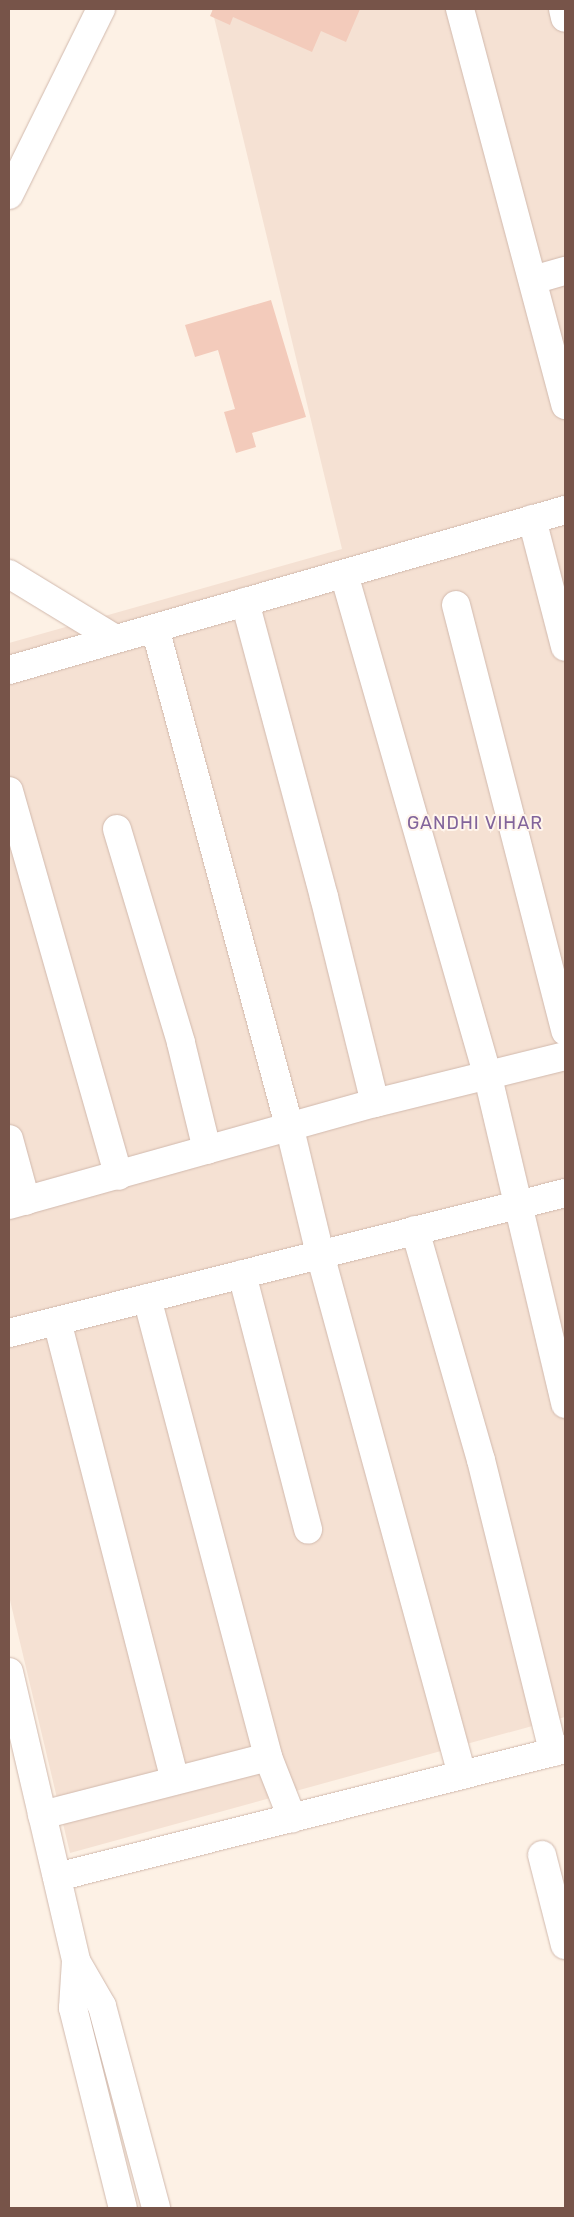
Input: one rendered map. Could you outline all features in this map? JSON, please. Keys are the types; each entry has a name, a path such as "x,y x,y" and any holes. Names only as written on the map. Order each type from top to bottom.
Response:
{"street":[{"path":"9,196 101,9"},
{"path":"460,9 565,405"},
{"path":"563,9 565,18"},
{"path":"533,280 565,271"},
{"path":"9,670 114,638 155,628 565,510"},
{"path":"532,519 565,647"},
{"path":"9,574 114,638"},
{"path":"344,574 488,1077 565,1404"},
{"path":"245,602 324,897 375,1103"},
{"path":"456,605 565,1032"},
{"path":"155,628 290,1128 320,1254 462,1775"},
{"path":"9,791 119,1176"},
{"path":"117,829 181,1043 207,1150"},
{"path":"9,1139 17,1203 375,1103 488,1077 565,1056"},
{"path":"9,1333 565,1193"},
{"path":"57,1877 559,1750 481,1460 415,1230"},
{"path":"242,1274 308,1530"},
{"path":"147,1298 268,1756 292,1818"},
{"path":"57,1321 175,1780"},
{"path":"9,1672 76,1961 73,2008 124,2208"},
{"path":"42,1815 268,1756"},
{"path":"542,1855 565,1945"},
{"path":"76,1961 102,2006 156,2208"}],"shaded area":[{"path":"212,9 565,9 565,1717 70,1853 9,1596 9,643 342,549"}],"building":[{"path":"213,9 360,9 346,42 321,31 312,52 233,17 230,25 210,16"},
{"path":"271,300 306,417 252,433 256,447 236,453 224,412 235,409 218,350 195,357 185,325"}],"district":[{"name":"GANDHI VIHAR","path":"475,823"}]}
